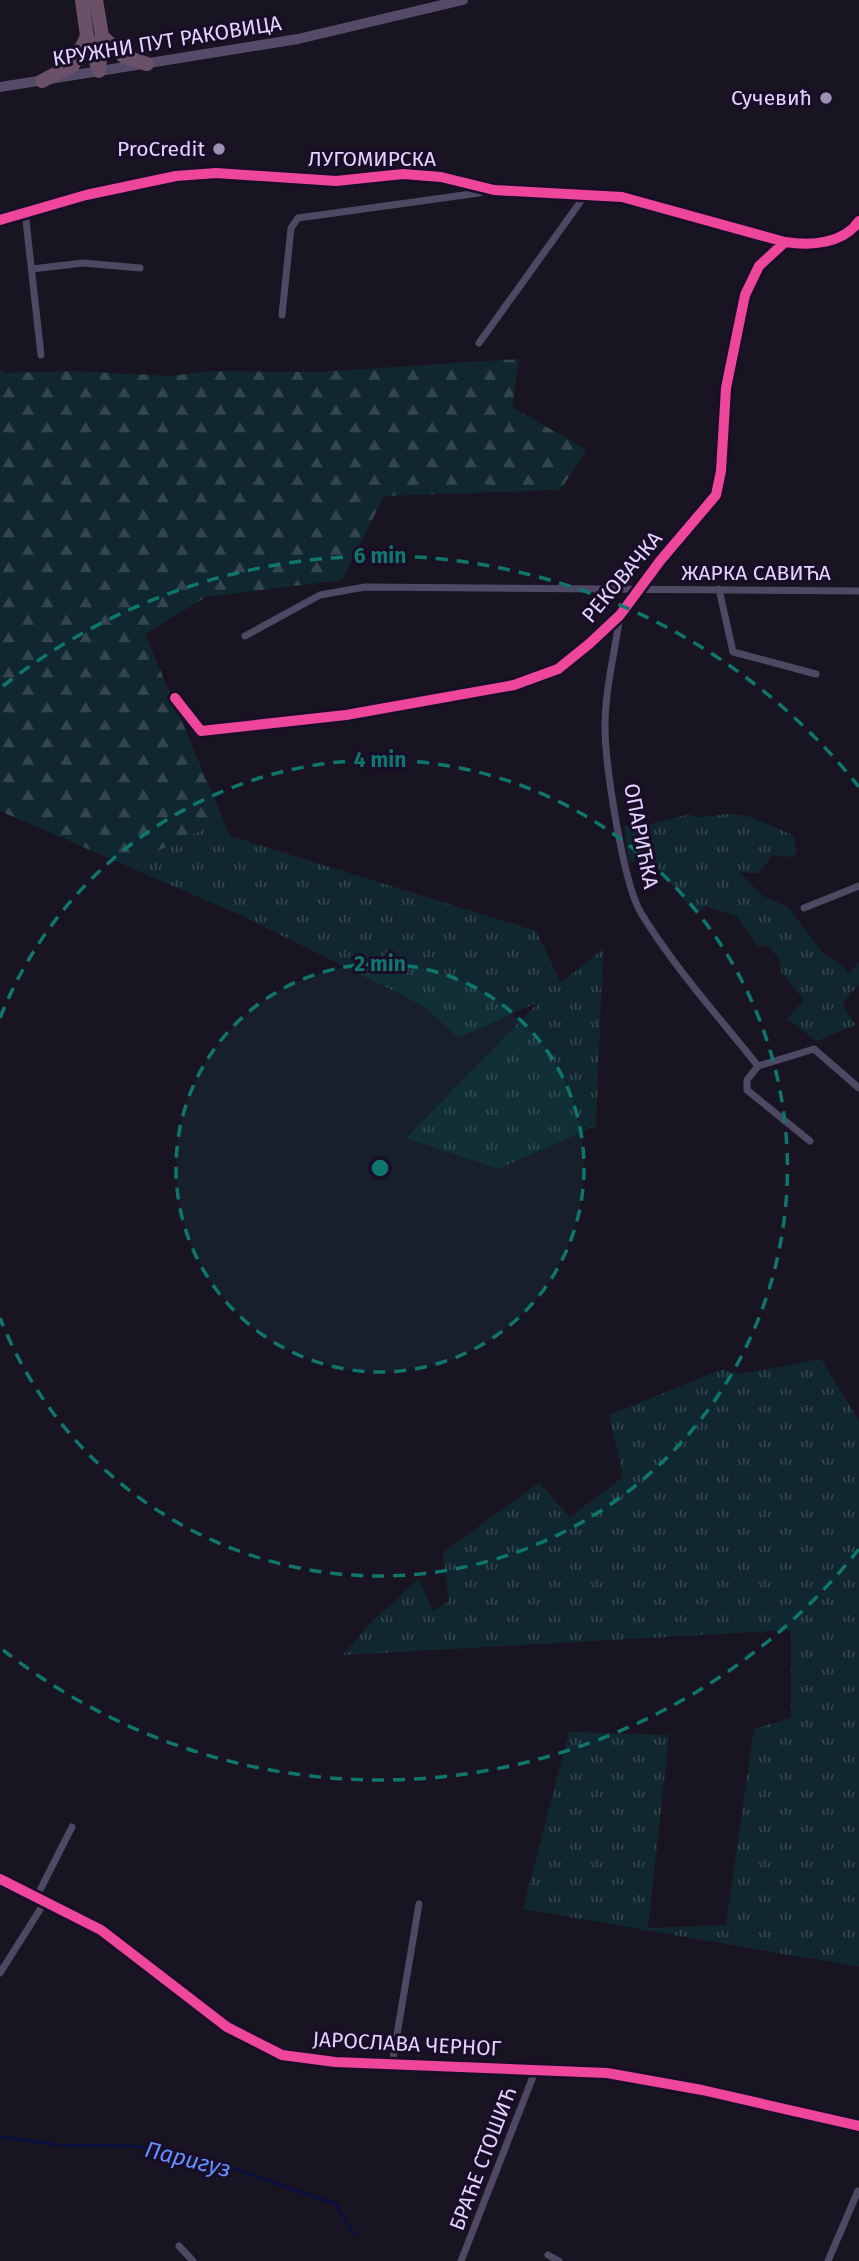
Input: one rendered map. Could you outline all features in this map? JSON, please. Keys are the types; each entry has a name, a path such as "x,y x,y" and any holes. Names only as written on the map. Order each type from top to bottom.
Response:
{"highway":[{"path":"82,0 94,36 99,72"},
{"path":"42,81 73,65 94,36 96,0"},
{"path":"94,36 123,56 147,64"}],"main road":[{"name":"КРУЖНИ ПУТ РАКОВИЦА","path":"0,87 298,39 463,0"}],"street":[{"name":"ЛУГОМИРСКА","path":"0,220 130,184 209,173 336,181 385,175 426,175 487,189 637,200 785,242"},
{"path":"282,315 291,228 298,218 479,193 487,189"},
{"path":"479,343 581,201 583,194"},
{"path":"25,212 41,355"},
{"path":"785,242 828,241 845,234 859,221"},
{"name":"РЕКОВАЧКА","path":"175,698 201,731 332,717 514,685 558,669 620,615 716,495 721,471 726,388 745,295 760,265 785,242"},
{"path":"32,269 83,263 140,268"},
{"name":"ЖАРКА САВИЋА","path":"245,636 320,595 335,590 365,587 859,591"},
{"path":"719,589 733,652 816,674"},
{"name":"ОПАРИЋКА","path":"620,615 605,729 619,836 632,890 640,912 758,1066"},
{"path":"804,908 859,886"},
{"path":"810,1141 747,1090 747,1080 758,1066 814,1049 859,1088"},
{"path":"37,1896 72,1828"},
{"name":"ЈАРОСЛАВА ЧЕРНОГ","path":"0,1879 46,1900 117,1940 227,2027 263,2048 302,2059 536,2069 634,2077 859,2126"},
{"path":"0,1973 46,1900"},
{"path":"392,2064 419,1904"},
{"name":"БРАЋЕ СТОШИЋ","path":"461,2261 536,2069"},
{"path":"828,2261 858,2192"},
{"path":"179,2246 193,2261"},
{"path":"548,2255 559,2261"}],"green space":[{"path":"519,359 512,407 587,450 560,490 384,496 342,580 206,597 145,634 223,819 127,866 0,811 0,369 6,373 77,371 168,376 212,371 318,372"},
{"path":"689,814 704,817 739,815 793,835 797,852 792,857 773,855 758,873 740,873 763,896 788,907 822,952 845,968 848,975 859,962 859,984 842,1004 856,1025 817,1041 787,1019 804,1000 781,972 779,959 768,945 759,947 736,916 706,906 696,914 657,867 643,858 629,863 624,826 643,826"},
{"path":"223,819 230,836 536,931 561,983 603,949 596,1126 498,1169 406,1138 539,1002 458,1038 426,1008 402,995 240,915 127,866"},
{"path":"821,1359 859,1421 859,1967 523,1909 569,1732 669,1735 648,1928 726,1925 754,1729 791,1718 791,1630 343,1655 372,1621 419,1579 433,1611 449,1601 443,1552 539,1483 570,1517 623,1477 609,1415 723,1369 739,1374"}],"waterway":[{"name":"Паригуз","path":"0,2137 59,2145 136,2146 219,2164 336,2204 354,2235"}],"cycle path":[{"path":"0,220 86,195 176,176 216,173 336,181 403,174 441,177 494,190 622,197 785,242"},
{"path":"175,698 201,731 346,715 514,685 558,669 620,615 660,561 716,495 721,471 726,388 745,295 759,266 785,242 826,242 844,235 859,221"},
{"path":"0,1879 101,1930 227,2027 282,2055 335,2062 607,2073 702,2090 859,2126"}],"place":[{"name":"Сучевић","path":"826,98"},
{"name":"ProCredit","path":"219,149"}]}
